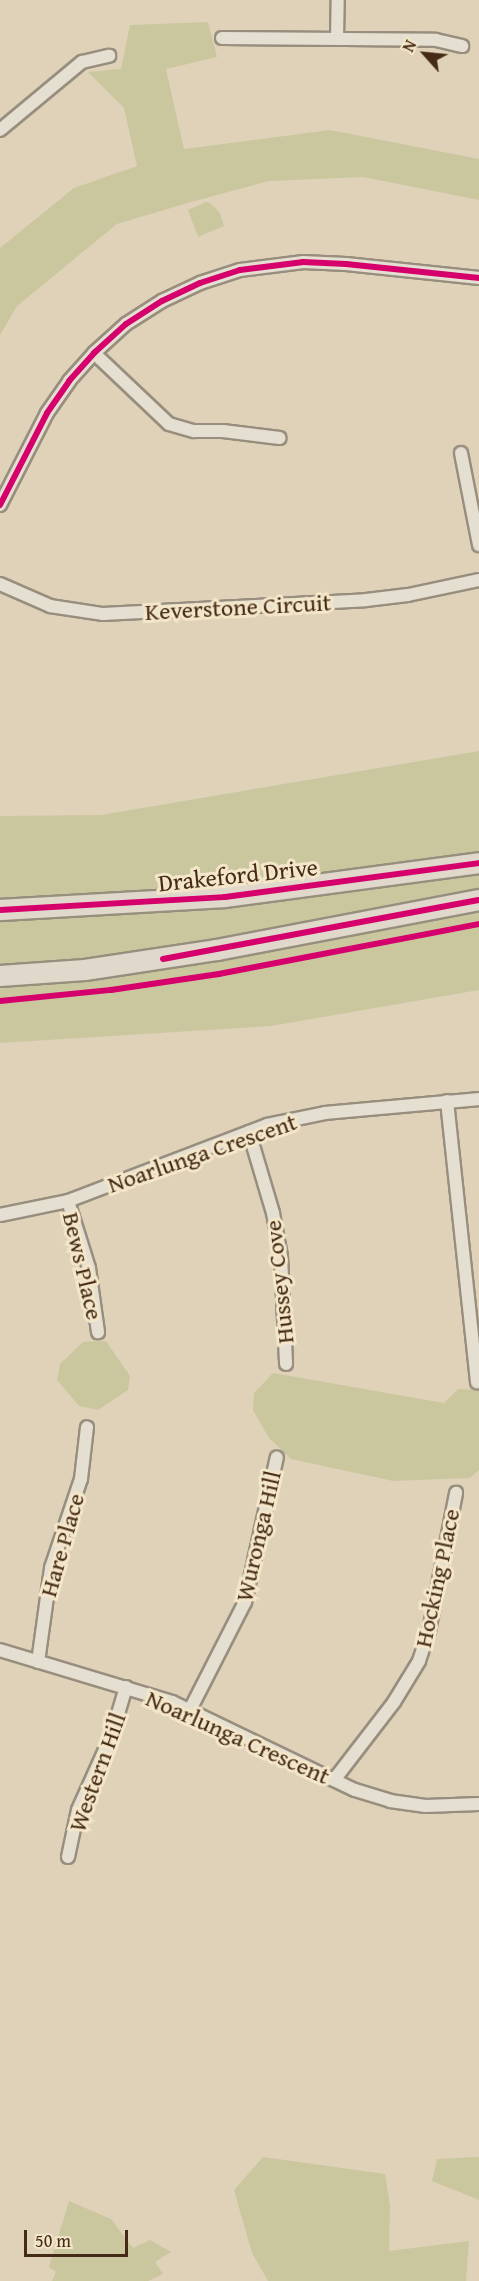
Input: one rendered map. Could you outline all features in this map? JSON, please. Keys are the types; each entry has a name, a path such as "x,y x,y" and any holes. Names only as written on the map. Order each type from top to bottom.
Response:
{"highway":[{"name":"Drakeford Drive","path":"0,910 225,897 479,863"},
{"path":"0,976 85,970 217,950 479,900"},
{"path":"0,988 48,984 85,970"}],"street":[{"path":"338,0 338,39"},
{"path":"222,38 436,40 462,46"},
{"path":"2,124 82,62 109,56"},
{"path":"0,505 47,413 69,381 94,352 126,324 162,301 200,283 261,266 303,262 346,264 479,278"},
{"path":"94,352 169,424 194,431 223,431 280,438"},
{"path":"461,453 479,545"},
{"name":"Keverstone Circuit","path":"0,584 50,606 103,614 366,600 408,595 479,580"},
{"name":"Noarlunga Crescent","path":"0,1215 68,1201 249,1132 325,1113 479,1099"},
{"path":"447,1101 477,1382"},
{"name":"Hussey Cove","path":"249,1132 273,1213 281,1256 286,1364"},
{"name":"Bews Place","path":"68,1201 89,1268 98,1332"},
{"name":"Hare Place","path":"39,1662 51,1568 81,1479 87,1427"},
{"name":"Wuronga Hill","path":"190,1710 245,1602 277,1457"},
{"name":"Hocking Place","path":"334,1780 394,1702 419,1661 429,1631 456,1493"},
{"name":"Noarlunga Crescent","path":"0,1650 126,1687 190,1710 355,1790 390,1801 444,1807 479,1804"},
{"name":"Western Hill","path":"68,1857 78,1810 112,1734 126,1687"}],"shaded area":[{"path":"208,22 217,57 166,69 184,149 330,130 479,159 479,200 363,177 269,181 191,202 117,224 17,306 0,335 0,248 74,188 137,166 124,108 88,72 121,69 130,25"},
{"path":"206,202 220,213 224,226 198,237 188,210"},
{"path":"479,751 479,990 271,1026 0,1043 0,816 101,815"},
{"path":"106,1341 130,1376 128,1390 98,1410 79,1406 57,1380 60,1364 83,1342"},
{"path":"273,1373 444,1403 458,1389 479,1390 479,1470 470,1478 393,1481 291,1459 269,1438 253,1410 254,1393"},
{"path":"263,2157 385,2174 390,2206 389,2251 469,2241 466,2281 268,2281 252,2253 234,2190"},
{"path":"479,2157 479,2200 432,2181 437,2159"},
{"path":"69,2201 111,2219 133,2248 150,2240 171,2252 155,2262 163,2274 148,2281 52,2281 56,2272 49,2267"}],"cycle path":[{"path":"0,505 47,413 69,381 94,353 126,324 162,301 200,283 240,270 303,262 346,264 479,278"},
{"path":"0,910 225,897 479,863"},
{"path":"163,959 479,900"},
{"path":"0,1001 111,990 219,974 479,924"}]}
